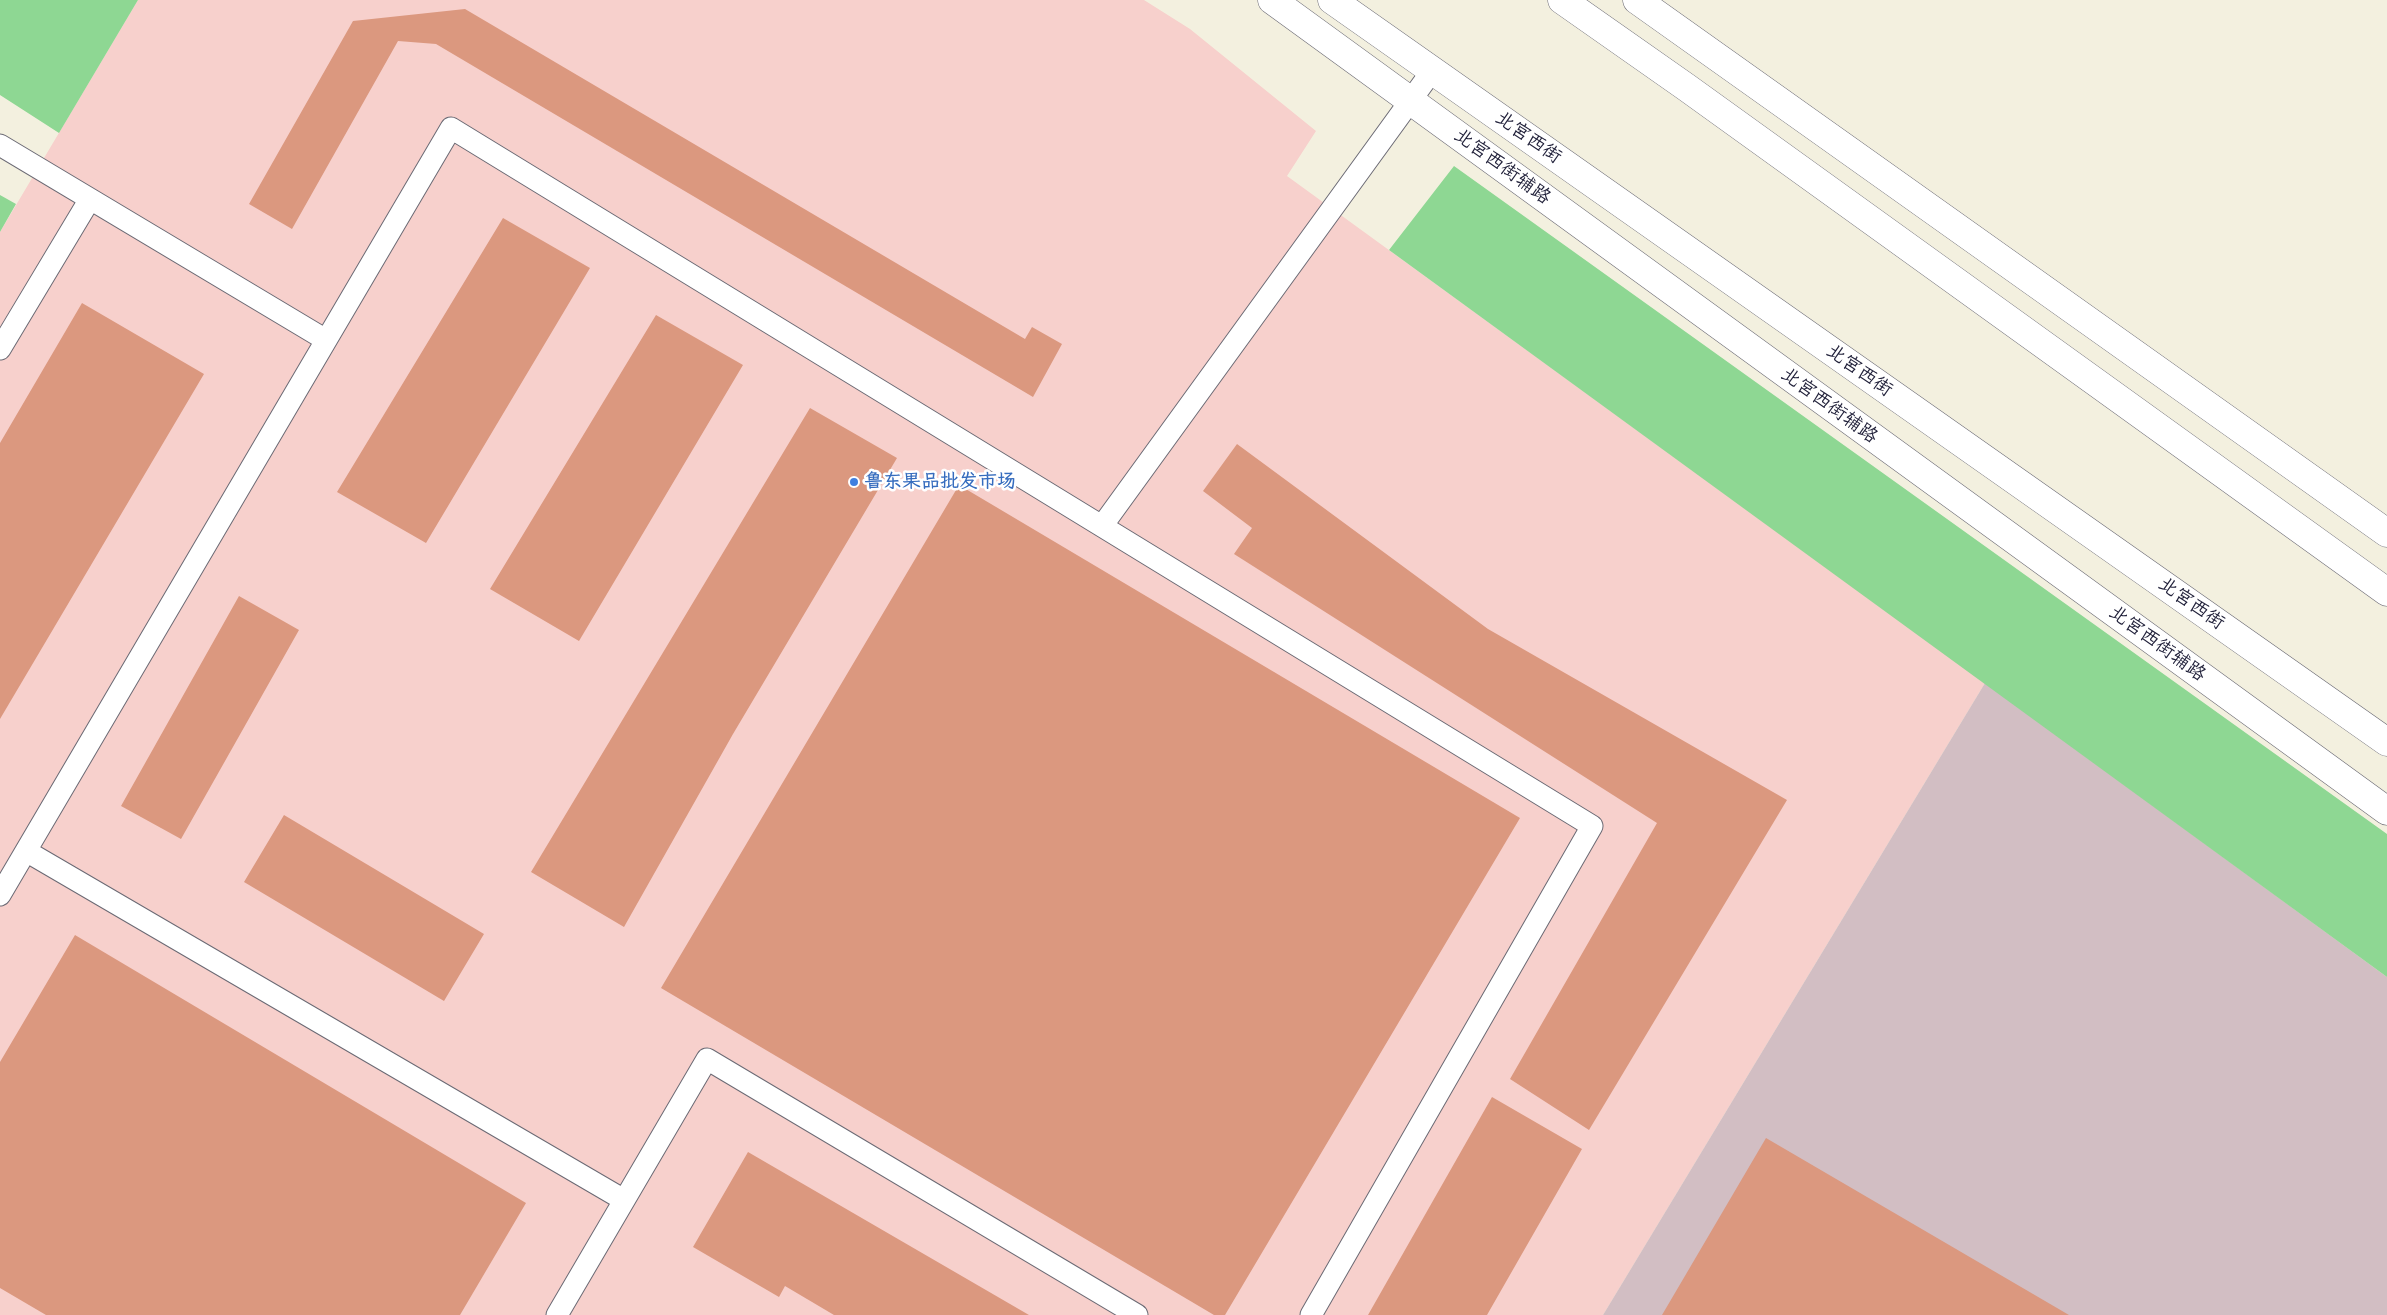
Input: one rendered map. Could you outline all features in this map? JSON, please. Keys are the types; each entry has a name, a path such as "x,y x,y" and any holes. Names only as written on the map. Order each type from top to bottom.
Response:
{"main road":[{"name":"北宫西街辅路","path":"1272,0 2387,811"},
{"name":"北宫西街","path":"1332,0 2387,742"},
{"path":"1562,0 2387,592"},
{"path":"1637,0 2387,533"}],"lane":[{"path":"1102,526 1432,71"},
{"path":"0,894 451,128 1592,826 1311,1315"},
{"path":"0,145 326,340"},
{"path":"0,349 90,199"},
{"path":"26,851 624,1200"},
{"path":"557,1315 708,1059 1137,1315"}],"shaded area":[{"name":"鲁东果品批发市场","path":"138,0 1144,0 1190,29 1316,131 1287,176 1985,683 1603,1315 0,1315 0,232"},
{"path":"1985,683 2387,977 2387,1315 1603,1315"}],"green space":[{"path":"0,0 138,0 59,133 0,95"},
{"path":"1454,166 2387,834 2387,977 1389,250"},
{"path":"0,195 16,204 0,232"}],"building":[{"path":"465,9 1025,339 1032,327 1062,344 1033,397 436,44 398,41 292,229 249,204 353,21"},
{"path":"503,218 590,268 426,543 337,492"},
{"path":"82,303 204,374 0,719 0,443"},
{"path":"656,315 743,365 579,641 490,589"},
{"path":"810,408 897,458 733,734 624,927 531,872"},
{"path":"1237,444 1488,629 1787,800 1589,1130 1510,1079 1657,823 1234,554 1252,528 1203,491"},
{"path":"959,485 1520,818 1225,1315 1214,1315 661,988"},
{"path":"239,596 299,630 181,839 121,806"},
{"path":"284,815 484,934 444,1001 244,882"},
{"path":"75,935 526,1203 460,1315 46,1315 0,1288 0,1062"},
{"path":"1492,1097 1582,1149 1487,1315 1368,1315"},
{"path":"1766,1138 2069,1315 1662,1315"},
{"path":"748,1152 1029,1315 834,1315 785,1286 779,1297 693,1247"}],"place":[{"name":"鲁东果品批发市场","path":"854,482"}]}
